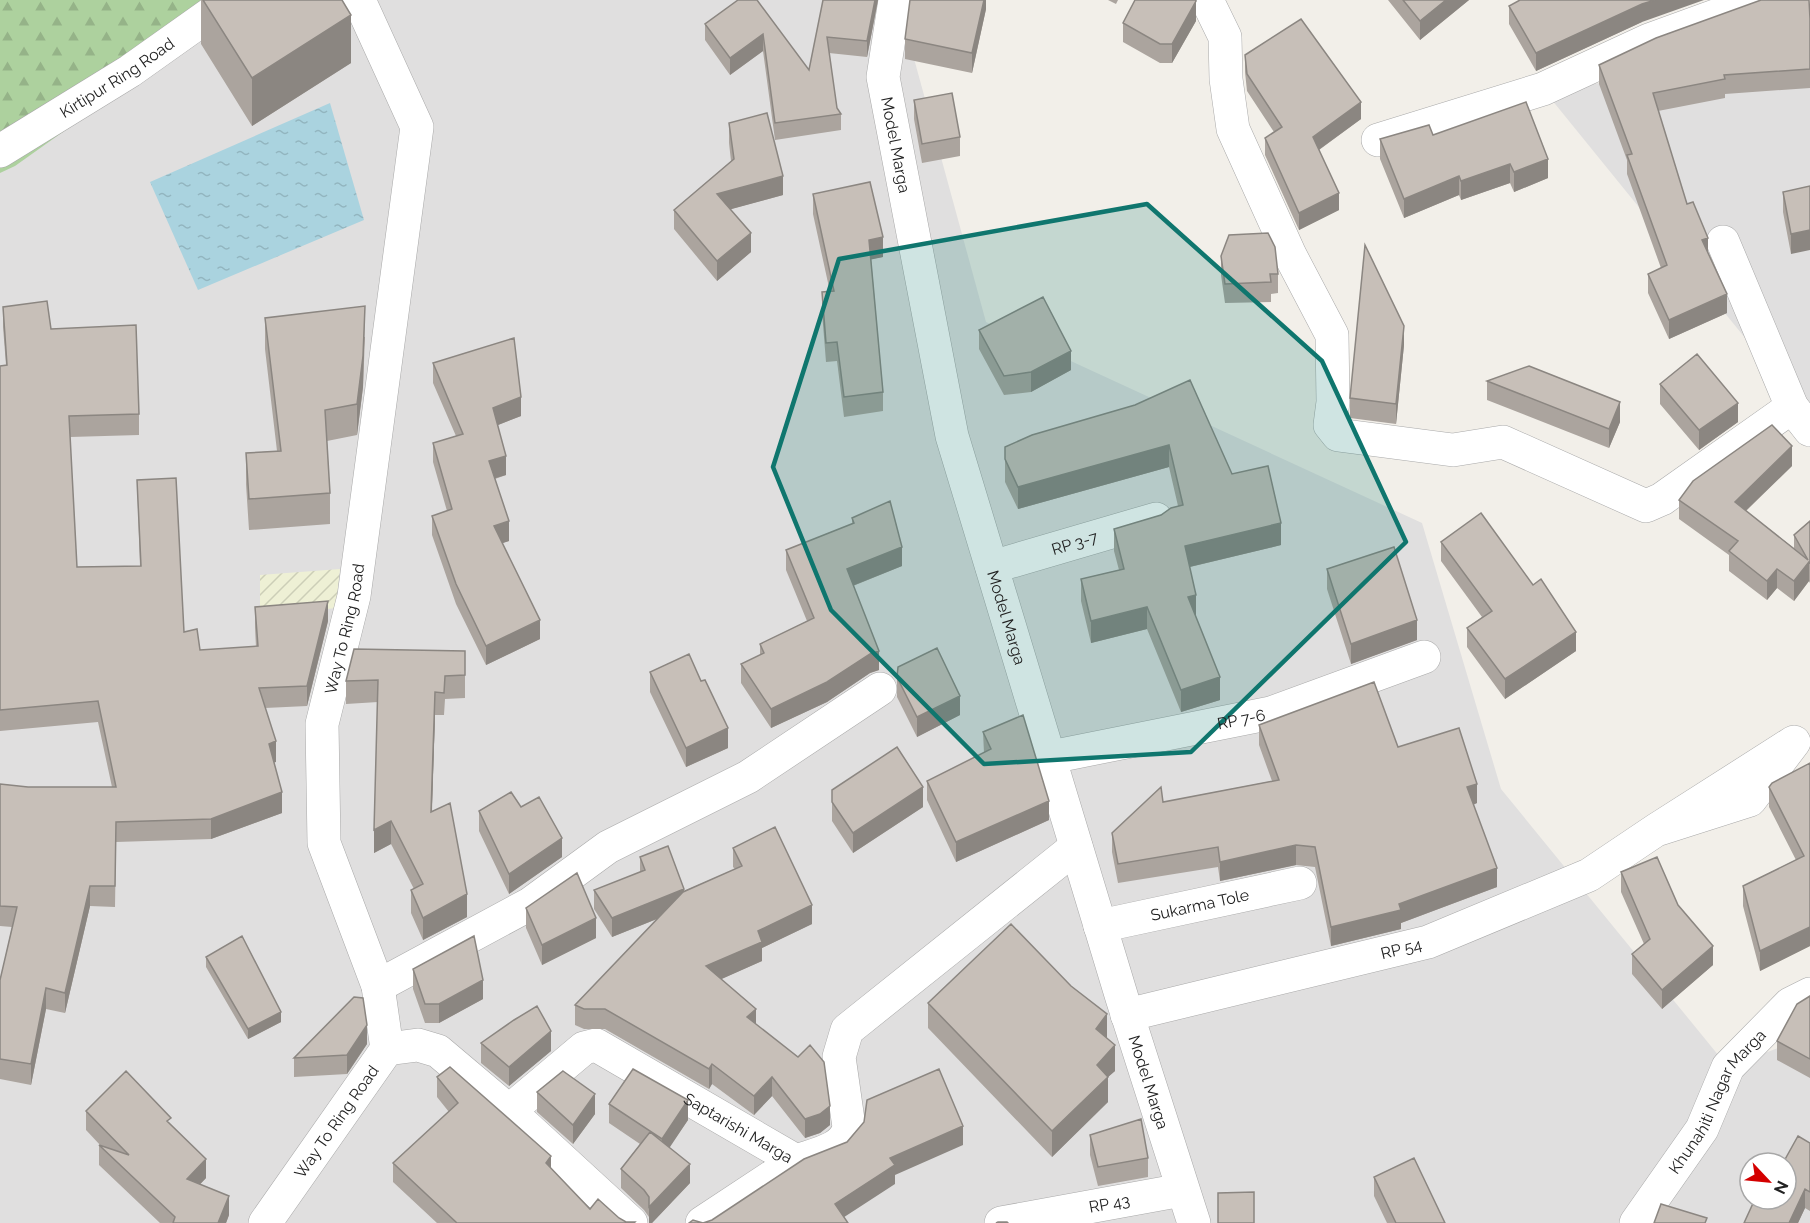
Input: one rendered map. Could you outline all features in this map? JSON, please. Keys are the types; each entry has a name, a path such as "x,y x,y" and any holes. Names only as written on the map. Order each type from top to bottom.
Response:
{"street":[{"name":"Kirtipur Ring Road","path":"0,151 130,71 230,0"},
{"name":"Way To Ring Road","path":"265,1223 387,1049 378,986 324,843 322,724 354,596 417,127 359,0"},
{"name":"Model Marga","path":"895,0 883,77 952,436 1127,1015 1194,1223"},
{"path":"1207,0 1225,37 1226,79 1233,129 1290,255 1332,334 1333,402 1330,425 1338,435 1453,450 1503,442 1646,506 1662,499 1801,419 1723,242"},
{"path":"1378,140 1543,89 1648,40 1760,0"},
{"name":"RP 3-7","path":"992,567 1156,519"},
{"name":"RP 7-6","path":"1051,758 1271,713 1424,657"},
{"path":"378,986 530,903 608,847 748,777 880,689"},
{"name":"RP 54","path":"1127,1015 1428,942 1589,875 1656,830"},
{"name":"Saptarishi Marga","path":"509,1111 584,1048 596,1046 796,1161 843,1143 848,1135 849,1127 838,1057 847,1030 1076,847"},
{"name":"Sukarma Tole","path":"1100,926 1300,883"},
{"name":"Khunahiti Nagar Marga","path":"1636,1223 1702,1129 1728,1067 1790,1004 1810,994"},
{"path":"387,1049 418,1045 438,1051 509,1111 632,1223"},
{"path":"702,1223 796,1161"},
{"name":"RP 43","path":"1001,1223 1182,1190"}],"highlighted area":[{"path":"1147,204 1322,361 1406,542 1191,752 984,764 831,610 773,467 839,259"}],"shaded area":[{"path":"242,0 898,0 986,322 1422,523 1501,789 1728,1067 1810,1036 1810,1223 0,1223 0,129"},
{"path":"1810,61 1810,418 1543,89"}],"green space":[{"path":"0,0 226,0 129,85 15,166 0,173"},
{"path":"340,569 336,608 260,617 260,575"}],"water":[{"path":"330,103 364,220 198,290 150,182"}],"building":[{"path":"203,0 342,0 351,15 252,78"},
{"path":"738,0 757,0 809,70 823,0 875,0 867,41 827,37 837,108 841,114 775,123 763,34 730,58 705,24"},
{"path":"910,0 984,0 972,53 905,39"},
{"path":"1135,0 1196,1 1172,44 1160,44 1123,23"},
{"path":"1403,0 1446,0 1420,21"},
{"path":"1520,0 1655,0 1536,53 1509,6"},
{"path":"1761,0 1809,0 1810,69 1724,75 1725,79 1653,93 1687,204 1693,202 1708,238 1702,240 1727,294 1669,320 1648,274 1667,265 1627,155 1632,154 1599,65 1656,38"},
{"path":"1301,19 1361,102 1313,137 1339,193 1299,213 1265,138 1282,127 1247,74 1245,55"},
{"path":"952,93 960,137 922,144 914,100"},
{"path":"1526,102 1548,159 1514,172 1510,164 1461,181 1459,176 1404,199 1380,139 1429,125 1433,135"},
{"path":"767,113 783,176 717,194 751,233 717,261 674,210 734,159 729,123"},
{"path":"870,182 883,237 869,240 883,392 844,397 837,342 826,343 822,292 834,291 813,194"},
{"path":"1810,186 1810,230 1791,234 1783,192"},
{"path":"1268,233 1275,247 1278,274 1270,274 1271,282 1225,284 1221,256 1229,235"},
{"path":"1365,245 1404,326 1396,404 1350,398"},
{"path":"1043,297 1071,351 1031,372 1004,376 979,330"},
{"path":"47,301 51,329 136,325 139,414 69,416 77,567 141,566 137,480 176,478 184,632 197,629 200,650 258,646 255,607 328,601 307,686 259,688 276,741 269,744 282,792 211,819 116,822 115,886 90,886 65,993 46,988 31,1064 0,1059 0,980 17,907 0,906 0,784 28,787 116,787 98,701 0,710 0,366 7,365 3,307"},
{"path":"365,306 363,356 357,404 325,410 330,493 249,499 246,453 281,451 265,318"},
{"path":"514,338 521,397 493,408 506,456 489,461 509,521 494,526 540,620 486,646 456,584 432,516 452,509 433,443 463,434 433,363"},
{"path":"1697,354 1738,403 1699,430 1660,384"},
{"path":"1529,366 1620,402 1609,429 1487,381"},
{"path":"1190,380 1232,474 1268,466 1281,523 1185,546 1196,595 1188,597 1220,677 1181,690 1147,607 1091,621 1081,579 1124,569 1114,529 1161,515 1171,508 1183,505 1169,445 1018,487 1005,459 1005,447 1032,435 1135,405"},
{"path":"1772,425 1792,446 1735,502 1808,560 1794,535 1810,521 1810,563 1794,581 1777,569 1767,581 1729,551 1738,541 1679,500 1693,481"},
{"path":"890,501 902,547 847,569 879,651 870,654 827,682 771,709 741,664 764,653 760,644 814,618 786,550 854,523 852,518"},
{"path":"1481,513 1533,585 1541,579 1576,632 1505,679 1467,628 1492,611 1441,542"},
{"path":"1394,547 1417,620 1351,644 1327,569"},
{"path":"937,648 960,696 917,717 897,677 898,667"},
{"path":"354,649 465,651 465,675 445,676 444,693 435,692 431,812 450,803 467,894 423,918 411,890 423,884 391,821 374,830 378,680 346,681"},
{"path":"689,654 701,681 705,680 728,728 686,748 650,672"},
{"path":"1374,682 1398,747 1459,728 1477,784 1467,787 1497,868 1399,904 1401,910 1331,927 1315,847 1296,845 1220,862 1218,847 1118,864 1112,833 1161,787 1163,802 1279,780 1259,725"},
{"path":"1023,715 1049,801 956,842 927,781 991,749 983,732"},
{"path":"897,747 923,787 853,833 832,802 832,790"},
{"path":"1810,763 1810,927 1760,951 1743,886 1804,856 1769,787 1772,783"},
{"path":"511,792 521,807 539,797 562,838 509,874 479,811"},
{"path":"775,827 812,905 758,931 762,942 706,966 756,1009 747,1017 798,1057 810,1045 824,1062 830,1106 820,1114 805,1119 772,1077 754,1096 712,1064 709,1069 605,1009 584,1009 575,1005 683,892 742,866 733,848"},
{"path":"668,846 684,889 612,918 594,890 645,870 640,857"},
{"path":"1657,857 1678,905 1713,946 1662,990 1632,954 1650,939 1621,872"},
{"path":"577,873 596,918 542,945 526,908"},
{"path":"1011,924 1071,986 1107,1014 1096,1029 1115,1045 1097,1065 1108,1077 1052,1131 928,1003"},
{"path":"242,936 281,1012 248,1029 206,957"},
{"path":"474,936 483,980 439,1004 425,1004 413,969"},
{"path":"1810,996 1810,1059 1777,1041 1797,1004"},
{"path":"354,997 363,998 367,1025 347,1055 294,1058"},
{"path":"537,1006 551,1031 509,1067 481,1043 514,1020"},
{"path":"450,1067 551,1156 546,1163 590,1209 598,1199 619,1218 626,1222 635,1222 457,1223 393,1163 458,1103 437,1077"},
{"path":"633,1069 688,1100 662,1139 609,1104"},
{"path":"939,1069 963,1126 890,1158 895,1165 835,1204 848,1223 703,1223 712,1220 804,1159 847,1142 864,1122 867,1100"},
{"path":"126,1071 171,1118 167,1121 206,1159 187,1179 229,1196 218,1223 173,1223 175,1217 99,1145 129,1155 86,1111"},
{"path":"563,1071 595,1094 573,1125 537,1092"},
{"path":"1141,1119 1148,1158 1098,1167 1090,1135"},
{"path":"650,1132 690,1164 649,1207 649,1197 644,1190 621,1169"},
{"path":"1798,1136 1810,1143 1810,1192 1805,1189 1798,1204 1798,1151 1790,1151"},
{"path":"1414,1158 1445,1223 1396,1223 1374,1177"},
{"path":"1254,1192 1254,1223 1218,1223 1218,1193"},
{"path":"1661,1204 1707,1218 1705,1223 1654,1223"},
{"path":"1750,1211 1795,1211 1789,1223 1744,1223"}]}
